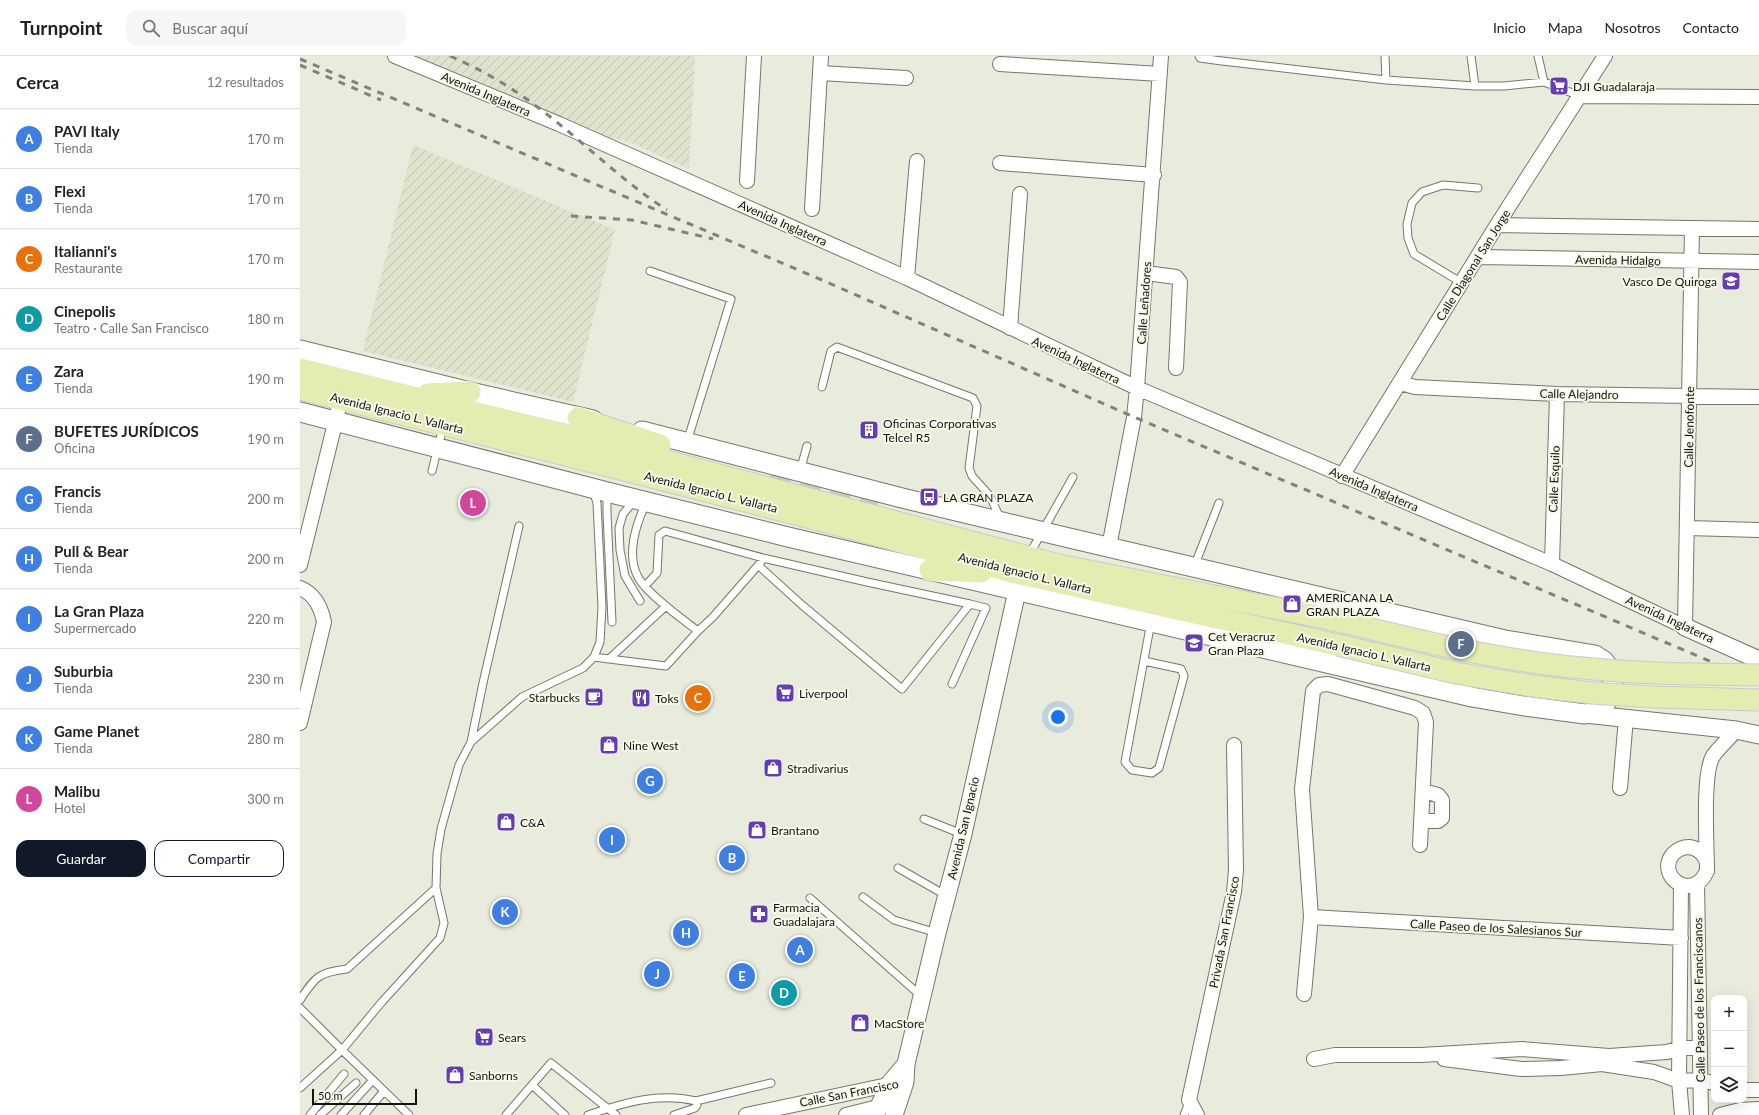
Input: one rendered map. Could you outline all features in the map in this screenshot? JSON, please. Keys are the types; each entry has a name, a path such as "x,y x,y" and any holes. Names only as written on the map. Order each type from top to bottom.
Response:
{"main road":[{"name":"Avenida Ignacio L. Vallarta","path":"300,350 578,418 618,424 800,472 1002,522 1027,559 1151,622 1472,697 1585,714 1603,707 1609,698 1613,681 1610,669 1604,661 1595,655 1505,640 1109,547 1027,559"},
{"name":"Avenida Ignacio L. Vallarta","path":"300,369 598,442 1338,645 1456,673 1533,686 1592,693 1654,697 1759,700"},
{"name":"Avenida Ignacio L. Vallarta","path":"300,389 858,530 1059,565 1335,620 1472,652 1582,668 1640,672 1759,675"},
{"path":"406,395 470,392"},
{"name":"Avenida Ignacio L. Vallarta","path":"300,412 641,501 930,570"},
{"path":"578,418 648,442 770,477"},
{"path":"878,502 1027,559"},
{"path":"930,570 1027,559"}],"street":[{"name":"Avenida Inglaterra","path":"395,56 559,124 907,278 1137,388 1552,564 1759,660"},
{"path":"748,181 754,56"},
{"path":"812,209 821,56"},
{"name":"Calle Leñadores","path":"1109,547 1134,417 1154,175 1161,56"},
{"name":"Calle Diagonal San Jorge","path":"1342,476 1497,225 1605,56"},
{"path":"1000,64 1160,74"},
{"path":"820,73 906,78"},
{"path":"1580,96 1759,97"},
{"path":"907,278 917,162"},
{"path":"1000,163 1154,175"},
{"path":"1010,328 1020,194"},
{"path":"1497,225 1759,229"},
{"name":"Calle Jenofonte","path":"1685,627 1692,228"},
{"name":"Avenida Hidalgo","path":"1478,257 1759,262"},
{"path":"1146,273 1176,277 1180,282 1176,368"},
{"name":"Calle Alejandro","path":"1400,383 1415,387 1557,394 1759,397"},
{"name":"Calle Esquilo","path":"1552,564 1557,394"},
{"path":"300,565 341,399"},
{"path":"1687,528 1759,530"},
{"name":"Avenida San Ignacio","path":"877,1111 898,1083 906,1064 937,933 963,834 1027,559"},
{"path":"300,588 305,590 315,599 321,610 324,622 300,723"},
{"path":"1703,634 1759,650"},
{"path":"1304,994 1311,917 1302,789 1313,690 1319,685 1328,684 1414,708 1423,713 1426,722 1420,845"},
{"path":"1585,714 1736,730 1759,735"},
{"path":"1620,788 1626,718"},
{"path":"1707,862 1704,856 1694,848 1687,847 1675,852 1670,858 1669,873 1674,880 1681,885 1689,886 1697,884 1704,879 1708,870 1708,768 1713,756 1736,730"},
{"name":"Privada San Francisco","path":"1189,1100 1236,877 1234,745"},
{"path":"1421,821 1438,821 1442,818 1442,800 1438,795 1423,791"},
{"name":"Calle Paseo de los Franciscanos","path":"1697,884 1701,1115"},
{"name":"Calle Paseo de los Franciscanos","path":"1681,885 1681,1048 1679,1081 1682,1115"},
{"name":"Calle Paseo de los Salesianos Sur","path":"1311,917 1681,938"},
{"path":"1314,1059 1335,1055 1421,1055 1522,1048 1609,1061 1654,1072 1679,1081 1700,1080 1711,1082"},
{"path":"1421,1055 1521,1069 1561,1068 1681,1048 1699,1048"},
{"path":"1654,1053 1654,1072"},
{"name":"Avenida San Ignacio","path":"896,1109 898,1083"},
{"name":"Calle San Francisco","path":"746,1115 898,1083"},
{"path":"1747,1090 1759,1090"},
{"path":"1189,1100 1196,1115"},
{"name":"Calle San Francisco","path":"846,1115 896,1109"},
{"path":"1720,1115 1740,1110 1759,1109"}],"lane":[{"path":"1199,56 1200,58 1386,80 1475,86 1504,86 1544,82 1580,96"},
{"path":"1251,64 1253,56"},
{"path":"1385,56 1386,80"},
{"path":"1471,56 1475,86"},
{"path":"1538,56 1544,82"},
{"path":"1462,283 1414,254 1408,238 1407,224 1412,203 1422,192 1443,185 1478,188"},
{"path":"650,271 731,299 687,442"},
{"path":"822,387 831,351 837,347 973,398 977,406 969,468 972,476 990,496 1002,522"},
{"path":"432,471 444,425"},
{"path":"800,472 807,446"},
{"path":"1027,559 1072,477"},
{"path":"600,490 607,514 612,622"},
{"path":"471,742 522,696 583,668 594,657 600,642 602,607 596,503 600,490"},
{"path":"641,501 641,514 635,532 633,561 638,577 666,606 698,631"},
{"path":"640,601 625,576 620,550 619,528 624,514 641,501"},
{"path":"1194,567 1219,503"},
{"path":"300,1088 342,1050 381,1003 440,938 444,923 436,888 437,854 441,829 459,765 471,742 519,526"},
{"path":"646,586 657,573 659,535 665,531 763,558 986,608 952,684"},
{"path":"594,657 666,666 759,566 763,558"},
{"path":"759,566 802,605 902,689 970,604"},
{"path":"609,659 666,606"},
{"path":"1144,661 1181,669 1184,676 1159,768 1152,773 1132,770 1125,762 1151,622"},
{"path":"924,819 963,834"},
{"path":"898,868 947,896"},
{"path":"300,1000 312,982 320,975 334,970 347,969 436,888"},
{"path":"863,897 894,920 937,933"},
{"path":"810,898 922,997"},
{"path":"300,1008 372,1081 409,1115"},
{"path":"508,1114 551,1063 616,1115"},
{"path":"310,1115 344,1074"},
{"path":"341,1115 372,1081"},
{"path":"320,1115 356,1083"},
{"path":"588,1115 607,1108 649,1098 682,1098 696,1101 770,1083"},
{"path":"532,1085 565,1115"},
{"path":"364,1115 384,1091"},
{"path":"1184,1115 1189,1100"},
{"path":"674,1115 695,1108 697,1104 696,1101"}],"shaded area":[{"path":"399,56 695,56 689,169 630,142 576,131"},
{"path":"413,145 615,230 573,402 363,351"}],"tunnel":[{"path":"770,477 878,502"}],"railway":[{"path":"450,56 494,78 526,99 569,132 633,186 667,210"},
{"path":"300,59 822,280 1134,417 1759,682"},
{"path":"300,65 381,100"},
{"path":"571,216 632,220 713,239"}],"place":[{"name":"DJI Guadalaraja","path":"1559,86"},
{"name":"Vasco De Quiroga","path":"1731,281"},
{"name":"Oficinas Corporativas Telcel R5","path":"869,430"},
{"name":"LA GRAN PLAZA","path":"929,497"},
{"name":"Malibu","path":"473,503"},
{"name":"AMERICANA LA GRAN PLAZA","path":"1292,604"},
{"name":"Cet Veracruz Gran Plaza","path":"1194,643"},
{"name":"BUFETES JURÍDICOS","path":"1461,644"},
{"name":"Liverpool","path":"785,693"},
{"name":"Starbucks","path":"594,697"},
{"name":"Toks","path":"641,698"},
{"name":"Italianni's","path":"698,698"},
{"name":"Nine West","path":"609,745"},
{"name":"Stradivarius","path":"773,768"},
{"name":"Francis","path":"650,781"},
{"name":"C&A","path":"506,822"},
{"name":"Brantano","path":"757,830"},
{"name":"La Gran Plaza","path":"612,840"},
{"name":"Flexi","path":"732,858"},
{"name":"Game Planet","path":"505,912"},
{"name":"Farmacia Guadalajara","path":"759,914"},
{"name":"Pull & Bear","path":"686,933"},
{"name":"PAVI Italy","path":"800,950"},
{"name":"Suburbia","path":"657,974"},
{"name":"Zara","path":"742,976"},
{"name":"Cinepolis","path":"784,993"},
{"name":"MacStore","path":"860,1023"},
{"name":"Sears","path":"484,1037"},
{"name":"Sanborns","path":"455,1075"}]}
